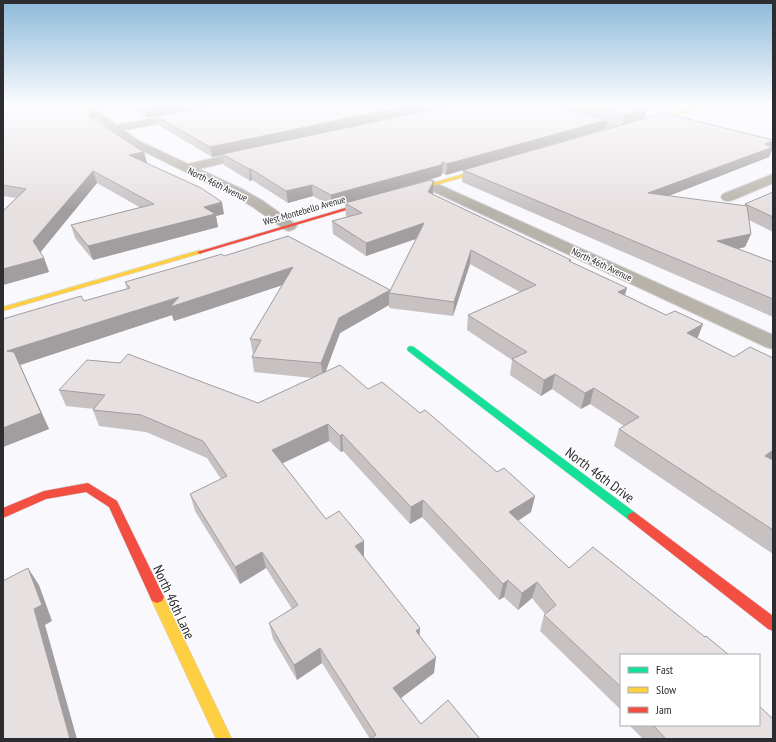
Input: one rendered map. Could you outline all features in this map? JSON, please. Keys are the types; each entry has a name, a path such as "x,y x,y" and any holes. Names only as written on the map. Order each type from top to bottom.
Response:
{"street":[{"name":"North 46th Avenue","path":"131,141 239,193 258,204 289,226"},
{"path":"185,168 265,151"},
{"name":"West Montebello Avenue","path":"3,309 497,166"},
{"path":"728,197 773,178"},
{"name":"North 46th Avenue","path":"431,185 773,343"},
{"name":"North 46th Drive","path":"411,349 773,624"},
{"name":"North 46th Lane","path":"3,513 44,495 88,487 113,504 224,739"}],"building":[{"path":"3,141 126,141 144,152 129,155 201,188 222,202 204,207 215,214 88,246 71,225 154,204 93,171 33,241 44,258 3,269 3,211 26,189 3,185"},
{"path":"199,141 241,141 210,147"},
{"path":"286,141 532,141 447,164 443,162 441,165 331,195 312,185 286,191 251,169 222,154"},
{"path":"567,141 773,141 765,144 773,147 648,193 747,206 751,234 717,241 773,262 773,299 463,170"},
{"path":"430,180 434,181 428,192 627,288 618,292 666,315 675,311 703,324 687,333 734,357 750,347 773,358 773,450 765,456 773,460 773,530 619,429 639,417 594,388 585,393 555,374 544,380 512,359 527,352 468,315 536,285 471,250 454,302 389,293 424,223 366,243 332,221 362,213 345,203"},
{"path":"773,192 773,217 745,204"},
{"path":"288,236 390,290 339,318 321,363 252,357 261,340 250,339 293,267 170,307 179,297 7,351 14,352 41,413 3,428 3,319 81,296 84,301 130,288 125,282 222,254 224,256"},
{"path":"128,354 258,403 340,365 368,389 382,382 420,413 425,410 497,472 504,468 535,496 509,512 569,568 593,547 728,654 620,654 620,686 544,615 556,605 537,582 522,593 508,580 503,584 423,500 411,507 342,434 340,436 328,424 272,450 326,519 339,511 364,541 355,546 420,628 416,631 436,657 393,688 421,724 448,700 480,739 371,739 376,735 320,648 294,665 269,623 298,605 262,552 235,567 190,494 227,476 203,441 141,415 93,410 105,395 59,390 87,360 120,363"},
{"path":"28,568 42,605 34,609 70,739 3,739 3,581"},
{"path":"760,707 773,719 773,739 666,739 654,726 760,726"}],"traffic: fast":[{"path":"411,349 633,517"}],"traffic: slow":[{"path":"405,192 491,168"},
{"path":"3,309 200,252"},
{"path":"157,597 224,739"}],"traffic: jam":[{"path":"200,252 374,201"},
{"path":"3,513 44,495 88,487 113,504 157,597"},
{"path":"633,517 773,624"}]}
